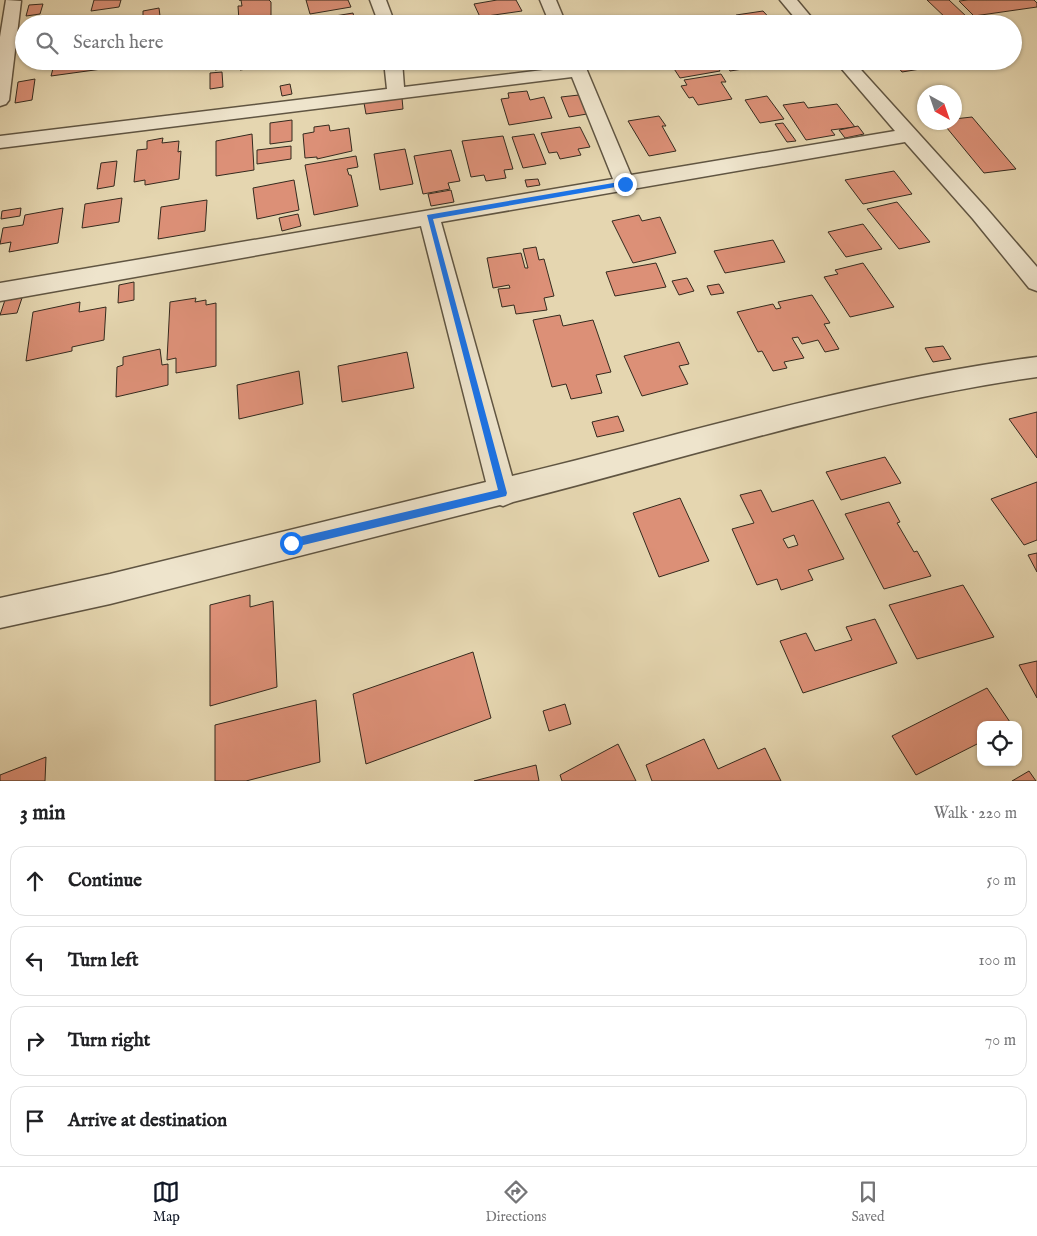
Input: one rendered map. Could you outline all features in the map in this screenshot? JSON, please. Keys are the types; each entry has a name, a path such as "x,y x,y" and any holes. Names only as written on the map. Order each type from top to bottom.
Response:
{"street":[{"path":"378,0 384,15"},
{"path":"548,0 554,15"},
{"path":"788,0 801,15"},
{"path":"0,100 10,1"},
{"path":"394,70 396,94"},
{"path":"0,142 396,94 550,70"},
{"path":"578,70 625,184"},
{"path":"851,70 980,214 1037,282"},
{"path":"0,292 909,135"},
{"path":"429,217 503,493"},
{"path":"0,613 64,601 291,543 503,493 871,396 972,376 1037,367"}],"building":[{"path":"94,0 121,0 119,7 91,11"},
{"path":"241,0 269,0 271,2 271,15 239,15 238,6 242,6"},
{"path":"306,0 348,0 351,7 310,14"},
{"path":"497,0 516,0 522,11 479,15 474,4"},
{"path":"927,0 949,0 965,15 943,15"},
{"path":"1034,0 1037,3 1037,7 973,15 959,1"},
{"path":"43,4 40,14 26,15 29,5"},
{"path":"159,8 160,15 143,15 143,11"},
{"path":"763,11 767,15 736,15"},
{"path":"53,70 94,70 51,76"},
{"path":"675,70 720,71 680,78"},
{"path":"222,72 223,87 210,89 210,73"},
{"path":"721,74 726,82 721,82 732,99 698,105 693,97 689,98 681,86 687,85 684,80"},
{"path":"35,79 32,100 15,103 18,82"},
{"path":"290,84 292,94 282,96 280,86"},
{"path":"527,91 530,100 544,97 552,118 509,125 501,99 509,98 508,93"},
{"path":"579,95 587,114 569,117 561,97"},
{"path":"767,96 784,119 760,123 745,100"},
{"path":"402,98 403,109 366,114 364,103"},
{"path":"804,102 808,108 837,104 855,127 831,130 835,135 806,140 783,105"},
{"path":"659,116 666,126 662,126 676,151 649,156 628,121"},
{"path":"972,117 1016,169 984,173 949,130 962,130 962,118"},
{"path":"292,120 292,141 270,144 270,123"},
{"path":"783,123 796,141 787,142 775,124"},
{"path":"329,125 330,131 349,128 352,151 317,159 317,157 305,158 303,134 314,132 314,127"},
{"path":"858,126 864,134 845,138 839,130"},
{"path":"580,127 590,147 578,149 581,155 560,159 557,152 549,153 541,133"},
{"path":"252,134 254,170 216,176 216,141"},
{"path":"534,134 546,164 523,168 512,137"},
{"path":"503,136 513,169 504,170 506,178 486,181 484,175 471,177 462,141"},
{"path":"163,138 162,143 179,141 178,152 181,151 179,179 145,185 145,180 134,182 137,150 147,149 147,141"},
{"path":"291,146 291,159 257,164 257,150"},
{"path":"405,149 413,184 380,190 374,154"},
{"path":"451,150 460,181 448,183 450,189 423,194 414,156"},
{"path":"356,156 358,167 347,169 349,175 351,175 358,206 314,215 305,165"},
{"path":"117,161 114,186 97,189 101,163"},
{"path":"894,171 912,194 863,204 845,180"},
{"path":"538,179 540,185 527,187 525,180"},
{"path":"294,180 299,210 257,219 253,188"},
{"path":"451,190 454,202 431,206 428,194"},
{"path":"122,198 119,222 82,228 85,204"},
{"path":"207,200 205,231 158,239 161,207"},
{"path":"897,202 930,242 899,249 867,209"},
{"path":"21,208 20,216 1,219 2,211"},
{"path":"63,208 58,243 9,252 11,242 0,244 3,228 23,225 25,215"},
{"path":"298,214 301,226 282,231 279,218"},
{"path":"639,215 642,221 660,217 676,253 633,263 612,221"},
{"path":"863,224 882,249 846,257 828,232"},
{"path":"773,240 785,262 725,273 714,251"},
{"path":"536,247 539,260 544,259 554,296 544,298 547,310 516,314 514,305 502,307 498,289 510,288 509,285 493,288 487,258 521,253 525,268 528,268 523,249"},
{"path":"656,263 666,287 615,296 606,272"},
{"path":"863,263 894,307 850,317 824,277 838,274 835,270"},
{"path":"687,278 694,291 679,295 672,281"},
{"path":"134,282 134,300 118,303 119,285"},
{"path":"719,284 724,293 711,295 707,286"},
{"path":"812,295 830,323 824,324 839,349 825,352 818,340 802,344 798,337 792,338 804,358 784,362 787,368 773,371 762,351 758,352 737,312 773,304 776,309 781,308 778,302"},
{"path":"22,298 17,313 0,315 5,300"},
{"path":"196,298 195,302 206,300 206,305 216,303 216,366 176,373 176,358 167,360 170,302"},
{"path":"80,302 79,312 106,307 104,340 72,347 72,351 26,361 33,312"},
{"path":"560,315 563,326 593,320 611,372 596,375 602,393 571,399 566,384 552,387 533,320"},
{"path":"679,342 689,364 679,366 688,384 642,396 624,356"},
{"path":"943,346 951,359 933,362 925,348"},
{"path":"160,349 162,365 168,364 168,385 116,397 117,367 123,365 123,357"},
{"path":"407,352 414,388 342,402 338,366"},
{"path":"299,371 303,404 239,419 237,385"},
{"path":"1037,412 1037,458 1009,419"},
{"path":"618,416 624,431 597,437 592,422"},
{"path":"885,457 901,483 841,500 826,472"},
{"path":"1037,482 1037,540 1024,545 991,499"},
{"path":"761,490 772,512 813,500 844,559 808,570 813,580 781,590 777,579 757,585 732,529 754,523 740,495","holes":["794,535 798,545 788,548 783,539"]},
{"path":"680,498 709,561 659,577 633,513"},
{"path":"889,502 900,522 897,523 914,552 917,551 931,576 884,589 845,514"},
{"path":"1037,553 1037,572 1028,555"},
{"path":"963,585 994,637 917,659 889,605"},
{"path":"250,595 250,607 273,601 277,687 210,706 210,605"},
{"path":"875,619 897,663 803,693 780,641 806,633 815,651 852,640 846,627"},
{"path":"473,652 491,718 366,764 353,694"},
{"path":"1037,661 1037,698 1019,665"},
{"path":"987,688 1009,721 977,721 977,744 916,775 892,736"},
{"path":"316,700 320,762 246,781 215,781 215,725"},
{"path":"565,704 571,724 549,731 543,711"},
{"path":"704,739 718,769 765,748 781,781 652,781 646,765"},
{"path":"618,744 636,781 562,781 560,775"},
{"path":"46,757 45,781 0,781 0,775"},
{"path":"536,765 539,781 474,781"},
{"path":"1029,771 1036,781 1012,781"}],"route":[{"path":"291,543 503,493 452,296 429,217 625,184"}]}
